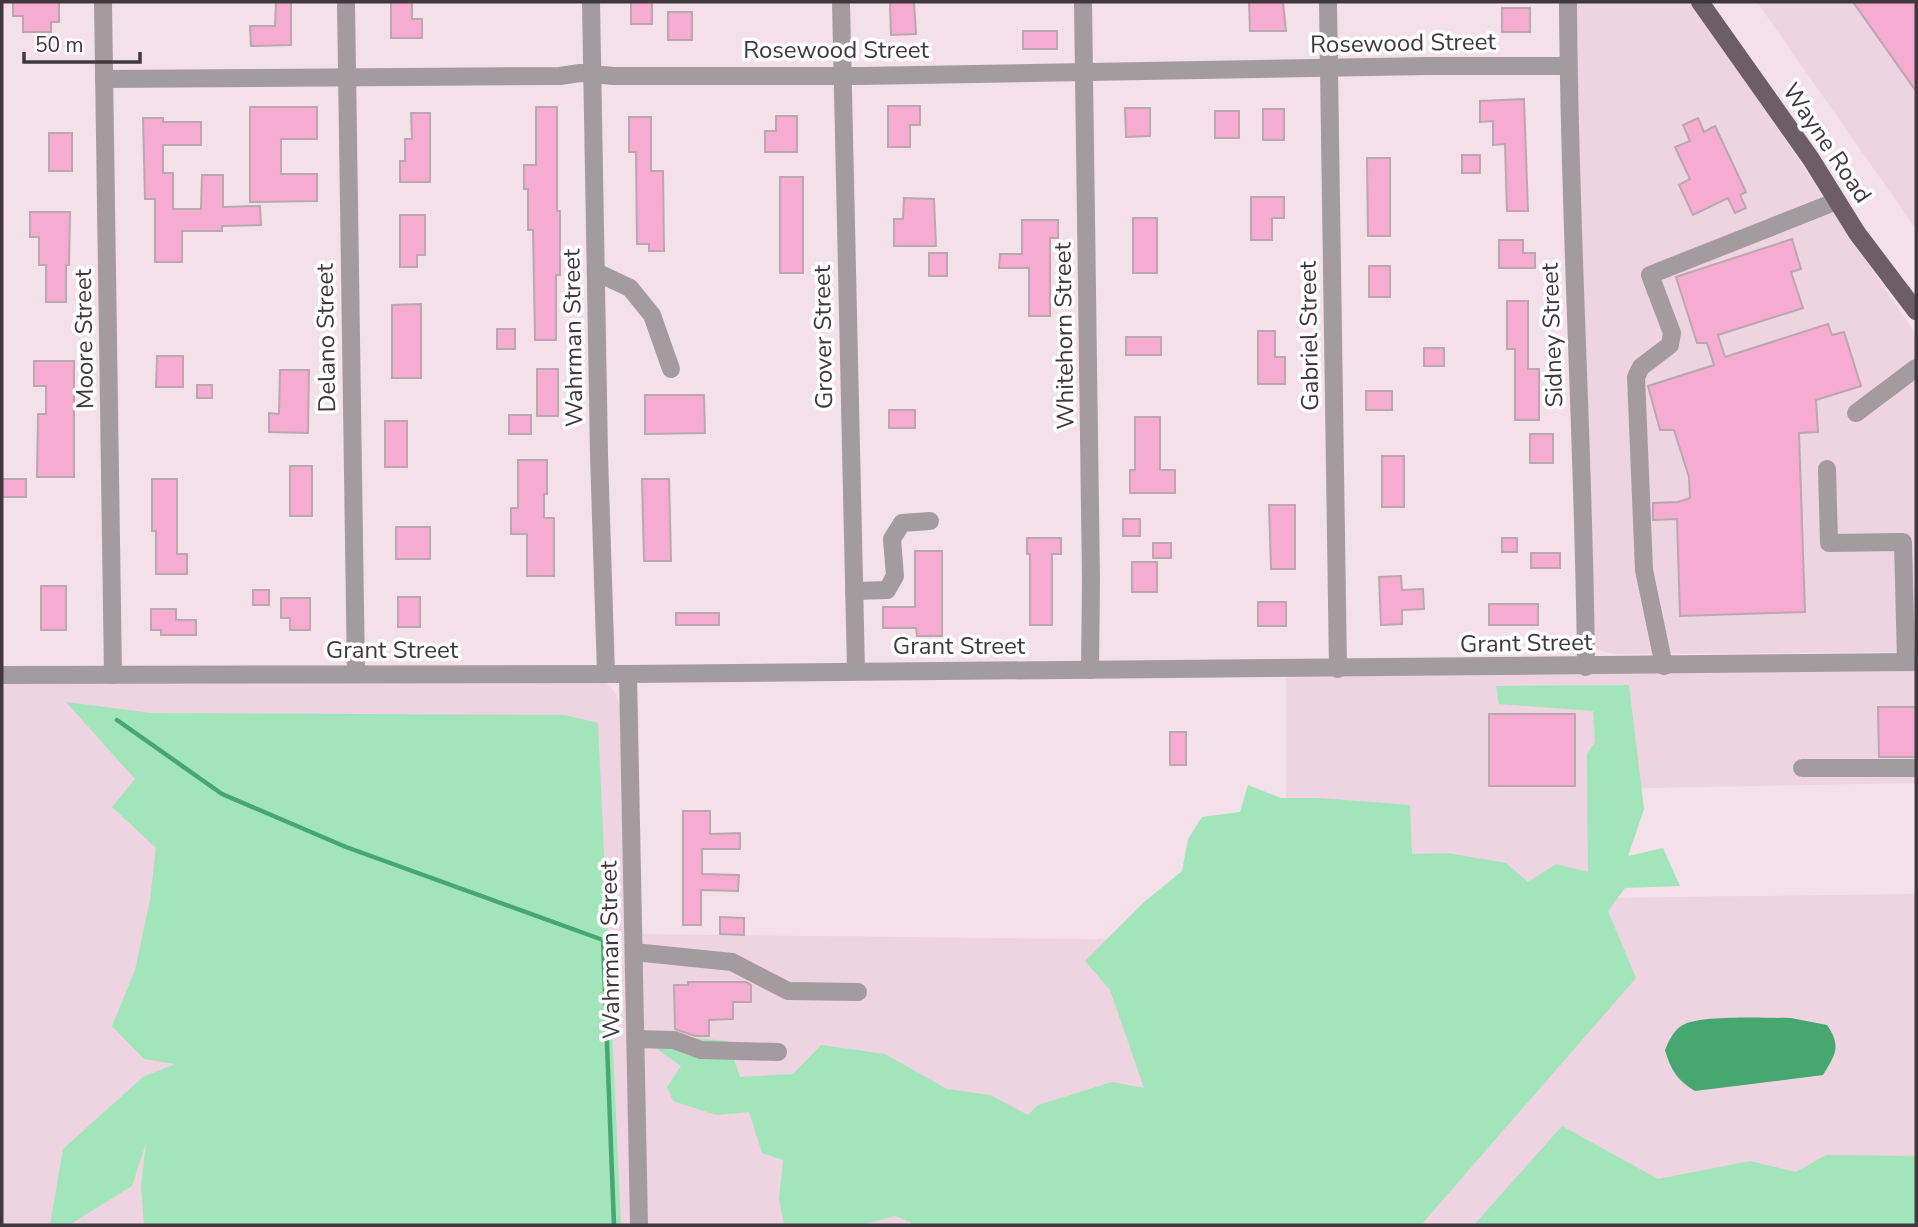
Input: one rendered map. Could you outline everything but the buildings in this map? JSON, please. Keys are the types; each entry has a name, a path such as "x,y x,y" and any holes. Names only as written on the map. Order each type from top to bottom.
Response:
{"main road":[{"name":"Wayne Road","path":"1700,2 1811,159 1857,233 1910,292 1916,311"}],"street":[{"name":"Moore Street","path":"103,2 113,675"},
{"name":"Delano Street","path":"346,2 356,674"},
{"name":"Wahrman Street","path":"591,2 606,674"},
{"name":"Grover Street","path":"841,2 856,671"},
{"name":"Whitehorn Street","path":"1083,2 1090,670"},
{"name":"Gabriel Street","path":"1328,2 1338,669"},
{"name":"Sidney Street","path":"1567,2 1586,667"},
{"name":"Rosewood Street","path":"104,79 1084,73 1568,66"},
{"path":"1664,666 1644,570 1636,376 1642,367 1670,345 1672,333 1650,275 1837,201"},
{"path":"596,272 630,288 652,315 671,369"},
{"path":"1856,413 1916,368"},
{"path":"1827,469 1829,543 1903,542 1911,662"},
{"path":"854,591 887,590 895,576 892,539 902,523 930,520"},
{"name":"Grant Street","path":"2,675 628,674 1911,662"},
{"name":"Wahrman Street","path":"628,674 639,1225"},
{"path":"1802,768 1916,768"},
{"path":"634,952 732,962 788,992 858,992"},
{"path":"636,1039 674,1040 701,1050 778,1052"}],"shaded area":[{"path":"1575,2 1693,2 1916,335 1916,652 1613,654 1594,646"},
{"path":"1757,2 1916,2 1916,229"},
{"path":"1916,668 1916,783 1599,789 1599,898 1916,894 1916,1225 2,1225 2,681 602,681 616,694 622,724 624,934 1286,941 1286,675"},
{"path":"1629,685 1644,809 1628,856 1663,848 1680,886 1625,888 1608,911 1636,978 1421,1225 911,1225 911,1222 895,1216 862,1225 784,1225 779,1199 783,1160 762,1153 749,1112 716,1115 673,1101 667,1087 681,1066 657,1049 660,1035 728,1041 740,1077 793,1074 821,1045 885,1054 947,1089 990,1095 1028,1115 1038,1105 1112,1082 1144,1088 1110,990 1085,961 1143,903 1182,871 1188,839 1202,817 1240,812 1248,785 1281,798 1320,798 1410,805 1412,854 1448,853 1506,863 1528,882 1556,864 1588,872 1587,754 1595,742 1593,711 1499,704 1496,686"},
{"path":"66,702 151,713 565,715 598,723 621,1225 144,1225 141,1186 146,1143 132,1186 69,1225 50,1225 63,1149 143,1077 175,1064 144,1059 112,1026 135,970 150,900 156,848 112,807 135,779"},
{"path":"1791,1018 1827,1025 1832,1033 1835,1051 1823,1075 1695,1091 1684,1083 1669,1063 1665,1050 1670,1038 1685,1024 1706,1019"},
{"path":"1562,1126 1658,1179 1750,1161 1796,1172 1826,1155 1916,1156 1916,1225 1474,1225"}],"waterway":[{"path":"117,720 222,794 346,847 603,940 614,1225"}]}
